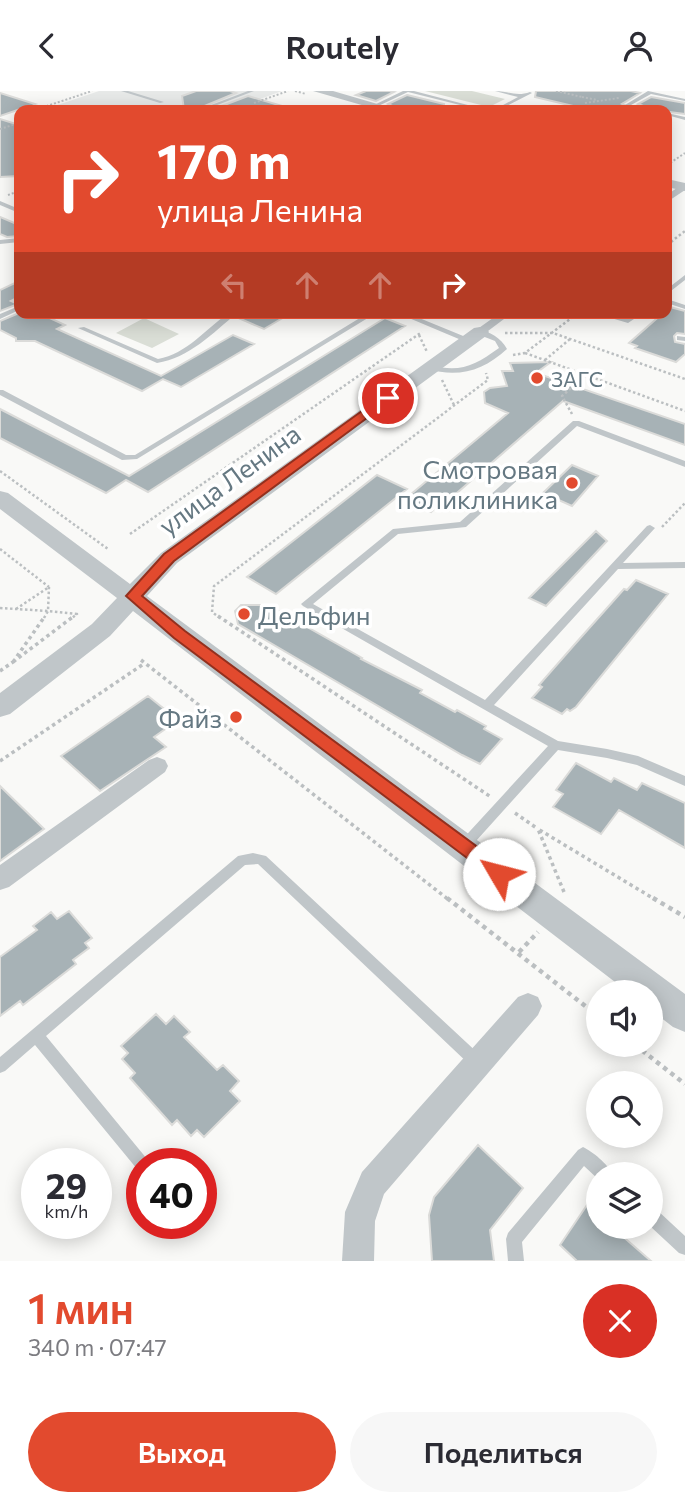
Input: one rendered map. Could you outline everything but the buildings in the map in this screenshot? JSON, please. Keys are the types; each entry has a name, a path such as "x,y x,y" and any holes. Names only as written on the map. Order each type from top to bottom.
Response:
{"street":[{"path":"319,91 338,93 371,105"},
{"name":"улица Ленина","path":"0,707 101,630 169,558 498,319"},
{"path":"0,498 685,1015"},
{"path":"0,879 157,766"},
{"path":"358,1261 357,1225 362,1202 373,1183 528,1006"}],"lane":[{"path":"34,91 43,91"},
{"path":"123,91 162,103"},
{"path":"214,105 252,91"},
{"path":"376,105 407,91 464,105"},
{"path":"497,91 523,97"},
{"path":"627,105 650,92 685,100"},
{"path":"506,105 530,93"},
{"path":"82,328 157,361 167,361 200,342 223,319"},
{"path":"0,392 125,458 137,457 362,319"},
{"path":"416,319 498,340 503,349 473,370 442,371 430,367"},
{"path":"685,464 576,423 463,525 396,531 306,604 556,745 631,757 685,781"},
{"path":"487,705 650,528"},
{"path":"615,566 685,565"},
{"path":"463,847 556,745"},
{"path":"0,1066 242,860 253,858 262,860 478,1063"},
{"path":"37,1036 129,1148"},
{"path":"516,1261 514,1239 583,1155 591,1162"},
{"path":"663,1227 685,1247"}],"path":[{"path":"50,105 92,91"},
{"path":"249,105 288,91"},
{"path":"582,97 617,105"},
{"path":"585,105 621,98"},
{"path":"505,356 525,353 570,319"},
{"path":"130,534 432,325"},
{"path":"474,336 553,333 685,379"},
{"path":"545,360 570,338"},
{"path":"525,353 685,411"},
{"path":"485,370 488,380 214,586 212,612 538,828 685,917"},
{"path":"576,423 562,396 586,375"},
{"path":"0,471 108,549"},
{"path":"650,528 661,528 685,503"},
{"path":"0,549 49,587"},
{"path":"16,608 49,587"},
{"path":"13,662 48,611 49,587"},
{"path":"0,608 76,614 0,671"},
{"path":"0,761 143,662 586,1006"},
{"path":"519,953 568,901 538,828"},
{"path":"650,1057 685,1084"}],"shaded area":[{"path":"99,91 282,91 244,105 58,105"},
{"path":"425,91 472,91 505,99 493,105 481,105"},
{"path":"146,319 179,334 152,348 116,333"}],"place":[{"name":"ЗАГС","path":"537,378"},
{"name":"Смотровая поликлиника","path":"572,483"},
{"name":"Дельфин","path":"244,614"},
{"name":"Файз","path":"236,717"}],"route":[{"path":"388,398 169,558 133,596 180,635 499,874"}]}
